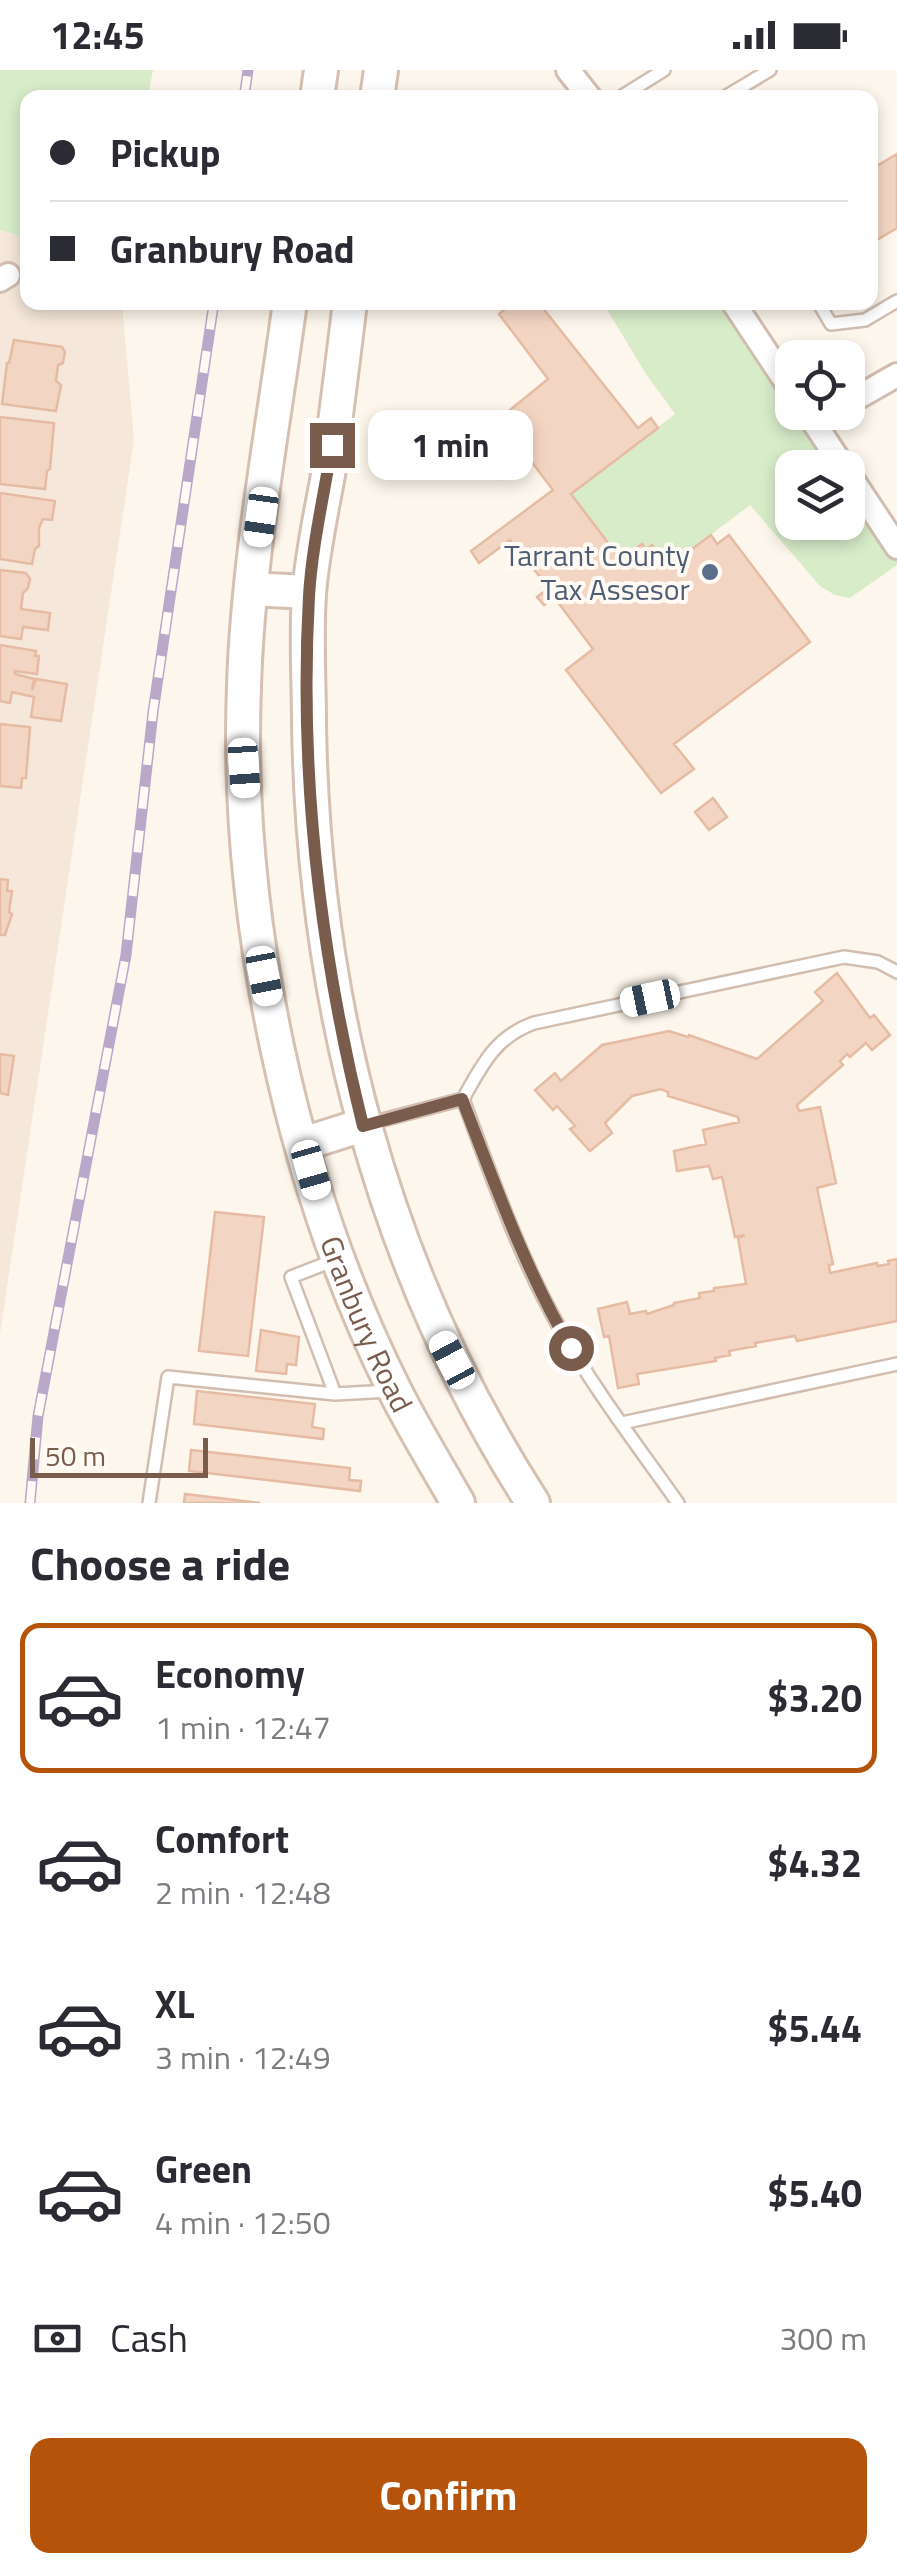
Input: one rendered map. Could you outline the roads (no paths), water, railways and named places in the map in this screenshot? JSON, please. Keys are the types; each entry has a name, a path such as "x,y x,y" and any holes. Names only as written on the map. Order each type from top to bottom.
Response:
{"main road":[{"name":"Granbury Road","path":"289,310 251,588 244,686 244,768 259,949 276,1040 303,1144 340,1258 395,1390 458,1503"},
{"name":"Granbury Road","path":"349,310 319,593 310,792 328,963 344,1053 363,1126 405,1256 438,1334 533,1503"},
{"path":"251,588 319,593"},
{"path":"303,1144 363,1126"}],"street":[{"path":"568,70 584,90"},
{"path":"738,310 775,365"},
{"path":"865,393 897,374"},
{"path":"865,499 897,547"}],"lane":[{"path":"632,90 664,70"},
{"path":"736,90 770,70"},
{"path":"823,310 831,324 865,320 897,302"},
{"path":"363,1126 462,1099 500,1040 534,1023 844,957 878,962 897,972"},
{"path":"462,1099 504,1210 555,1321 587,1375 678,1503"},
{"path":"335,1394 291,1277 340,1258"},
{"path":"622,1423 897,1364"},
{"path":"148,1503 168,1377 335,1394 395,1390"}],"railway":[{"path":"245,90 248,70"},
{"path":"30,1503 38,1416 126,955 153,712 213,310"}],"place":[{"name":"Tarrant County Tax Assesor","path":"710,572"}]}
